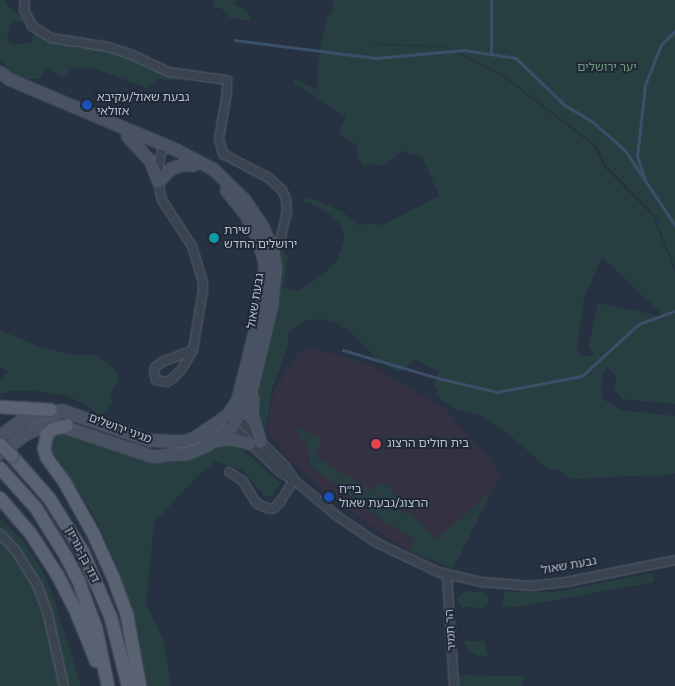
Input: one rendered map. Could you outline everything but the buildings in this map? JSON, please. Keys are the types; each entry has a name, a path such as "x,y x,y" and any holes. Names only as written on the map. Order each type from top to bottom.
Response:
{"main road":[{"path":"0,407 51,410"},
{"path":"67,426 53,429 47,434 44,449 47,458 65,483 93,533 112,577 127,615 140,686"},
{"name":"דוד בן-גוריון","path":"0,444 6,454 49,498 83,552 111,618 128,686"},
{"name":"דוד בן-גוריון","path":"0,468 49,526 71,566 96,628 107,686"},
{"path":"0,498 31,534 58,576 75,609 107,686"}],"street":[{"path":"25,0 24,10 32,26 51,38 108,47 130,54 169,72 227,80 227,93 219,139 223,154 269,178 282,190 286,199 284,228 280,241 267,250"},
{"name":"גבעת שאול","path":"0,72 8,79 163,148 218,182 238,204 267,250 275,268 272,299 252,386 245,410 232,421"},
{"name":"גבעת שאול","path":"0,83 127,136 202,162 234,187 261,224 267,250 261,305 232,421"},
{"path":"127,136 144,153 158,181 162,200 192,246 203,282 193,350 182,369 173,378 167,382 156,380 155,367 162,362 193,350"},
{"path":"158,181 163,148"},
{"path":"158,181 171,168 184,164 193,165"},
{"path":"208,444 230,438 255,442 252,386"},
{"name":"מגיני ירושלים","path":"0,435 23,418 51,410 71,411 121,431 150,440 166,442 193,438 232,421"},
{"name":"גבעת שאול","path":"232,421 285,466 294,480"},
{"name":"גבעת שאול","path":"232,421 255,442 280,472 294,480 337,516 377,542 418,564 447,574 496,584 532,586 566,582 675,560"},
{"name":"מגיני ירושלים","path":"6,454 25,434 39,427 56,424 67,426 152,456 188,454 208,444 232,421"},
{"path":"229,472 243,481 256,503 269,509 274,508 280,502 294,480"},
{"path":"0,534 16,552 37,584 48,614 64,686"},
{"name":"הר תמיר","path":"447,574 454,686"}],"shaded area":[{"name":"בית חולים הרצוג","path":"315,349 369,364 444,408 502,474 453,569 409,551 376,530 320,487 288,459 267,429 274,391 299,352"}],"green space":[{"path":"0,0 5,0 7,5 18,15 22,16 24,23 12,20 7,39 12,44 30,43 34,32 49,40 67,43 76,49 88,45 137,59 179,80 157,79 147,88 90,67 71,69 66,78 45,68 40,79 24,79 17,76 0,61"},
{"path":"213,0 236,0 234,4 248,12 251,21 230,18 221,8 214,8"},
{"name":"יער ירושלים","path":"333,0 675,0 675,268 654,214 606,165 597,146 502,74 444,46 376,44 363,36 376,45 444,47 501,75 595,147 605,168 652,215 675,272 675,404 622,399 614,389 616,376 608,368 603,372 601,389 604,400 622,410 675,416 675,473 658,477 630,476 576,479 567,477 561,471 547,468 513,438 479,415 455,409 444,402 436,395 437,390 433,388 439,371 413,359 403,371 396,371 381,362 352,334 337,323 322,319 305,321 288,335 289,343 272,389 266,430 256,402 256,387 277,253 284,238 288,240 290,244 283,251 288,256 283,288 299,291 321,276 337,260 344,242 344,234 340,225 330,214 310,203 300,201 311,198 343,212 357,225 377,223 381,226 439,196 423,158 401,151 383,166 369,163 365,167 357,159 357,145 338,135 346,117 294,83 295,79 318,90 318,61 322,38 329,14 332,14","holes":["602,257 665,317 598,303 588,347 595,355 582,356 577,348 584,298"]},
{"path":"0,330 38,346 72,355 98,355 113,368 119,378 109,398 114,400 102,416 86,405 66,396 35,391 10,391 0,395 0,379 8,372 0,367"},
{"path":"295,426 322,440 315,456 370,491 382,481 398,497 394,502 405,514 409,512 436,540 491,491 453,569 409,551 416,540 384,521 310,465 308,447"},
{"path":"61,434 71,435 149,462 167,463 184,460 223,443 234,443 281,483 272,496 264,496 244,471 216,461 199,474 154,523 146,604 163,639 171,686 148,686 136,619 116,563 92,512 52,450 53,438"},
{"path":"0,519 22,540 42,570 52,593 81,686 0,686"},
{"path":"653,573 654,582 518,607 502,606 504,592 554,592"},
{"path":"467,591 483,593 488,597 488,604 484,608 463,607 459,604 457,598"},
{"path":"464,641 484,641 489,657 476,655 467,648"},
{"path":"459,675 523,676 523,686 459,686"}],"waterway":[{"path":"491,0 491,53"},
{"path":"645,179 637,157 645,85 661,45 675,31"},
{"path":"235,40 376,58 464,50 516,58 565,105 592,121 625,150 675,225"},
{"path":"343,350 438,378 497,392 582,376 639,324 675,311"}],"place":[{"name":"גבעת שאול/עקיבא אזולאי","path":"87,105"},
{"name":"שירת ירושלים החדש","path":"214,238"},
{"name":"בית חולים הרצוג","path":"376,444"},
{"name":"בי״ח הרצוג/גבעת שאול","path":"329,497"}]}
